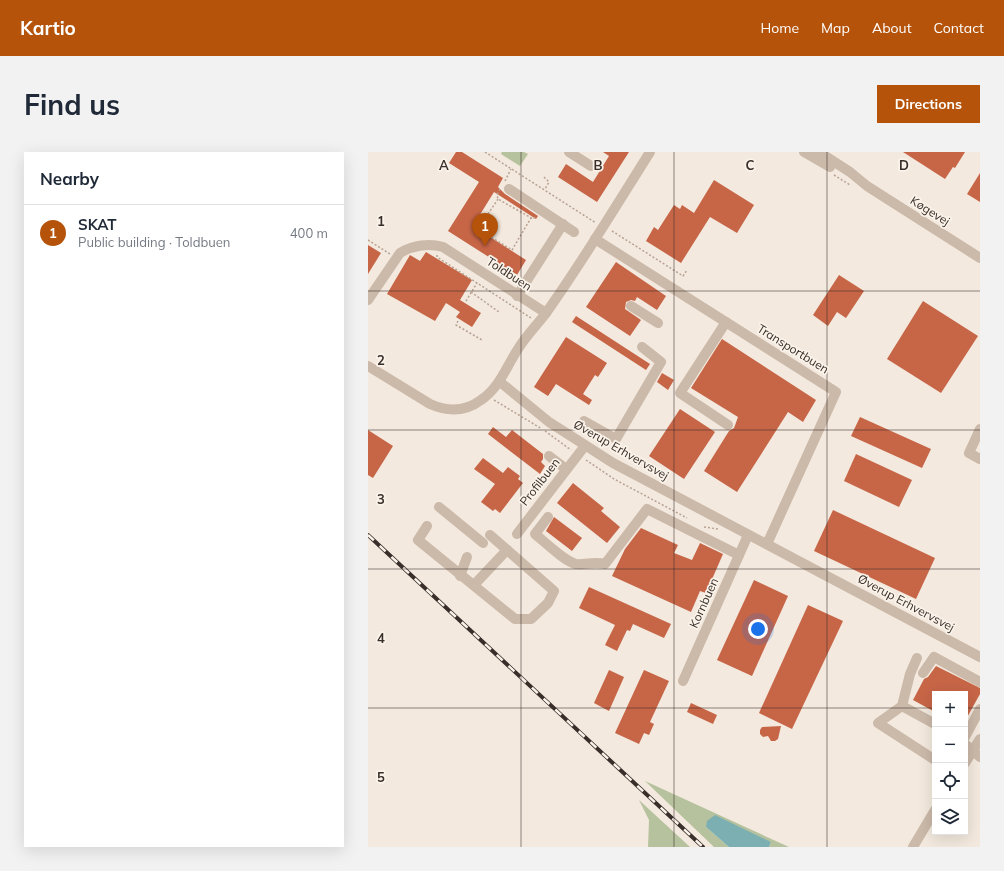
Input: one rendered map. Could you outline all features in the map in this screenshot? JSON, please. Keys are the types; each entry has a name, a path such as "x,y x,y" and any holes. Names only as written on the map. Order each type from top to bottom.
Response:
{"street":[{"path":"569,152 591,166"},
{"path":"368,366 430,404 448,410 465,408 474,405 488,395 500,382 518,349 546,313 650,152"},
{"name":"Køgevej","path":"804,152 867,186 980,258"},
{"name":"Køgevej","path":"819,152 850,172 867,186"},
{"path":"509,189 574,232"},
{"path":"517,296 563,224"},
{"name":"Transportbuen","path":"595,238 836,392 767,544"},
{"name":"Toldbuen","path":"368,300 396,258 405,250 428,244 443,247 517,296 546,313"},
{"path":"631,306 658,323"},
{"path":"726,322 680,393 728,425"},
{"path":"584,421 616,438 661,362 642,347"},
{"name":"Øverup Erhvervsvej","path":"500,382 549,422 584,447 613,464 980,657"},
{"path":"980,428 969,453 980,459"},
{"name":"Profilbuen","path":"517,534 584,447"},
{"path":"549,456 566,469"},
{"path":"439,507 483,543"},
{"path":"534,510 547,518 535,534 557,553 576,564 596,562 605,564 647,509 739,555"},
{"path":"428,526 418,540 460,576 515,619 531,619 548,603 554,591 490,535"},
{"name":"Kornbuen","path":"682,682 748,535"},
{"path":"474,586 508,550"},
{"path":"460,576 467,557"},
{"path":"923,673 934,656 980,682"},
{"path":"918,658 910,674 902,706 878,723 932,758"},
{"path":"902,706 932,722"},
{"path":"968,731 980,709"},
{"path":"972,751 980,739"},
{"path":"913,847 932,815"}],"path":[{"path":"485,152 602,227 613,232 683,276 687,270"},
{"path":"544,177 549,182 544,190"},
{"path":"498,199 478,229 512,250 531,218"},
{"path":"368,240 396,258"},
{"path":"443,247 436,257 538,322"},
{"path":"466,301 477,283"},
{"path":"471,292 499,312"},
{"path":"458,320 456,325 482,340"}],"green space":[{"path":"502,152 524,152 528,154 520,166 501,154"},
{"path":"645,781 789,847 769,847 771,842 706,827 729,847 714,847"},
{"path":"639,800 690,847 648,847 649,820"}],"water":[{"path":"715,815 771,842 769,847 729,847 706,827 707,821"}],"building":[{"path":"456,152 462,152 503,178 498,187 505,194 538,216 536,219 494,192 473,226 526,260 517,275 448,231 479,182 449,163"},
{"path":"603,152 629,152 597,202 558,177 566,164 593,182 609,156"},
{"path":"903,152 965,152 955,168 953,167 945,179"},
{"path":"980,173 980,202 967,194"},
{"path":"714,180 754,205 737,233 710,217 681,263 646,241 654,227 658,230 674,205 680,209 682,205 694,213"},
{"path":"368,245 381,253 368,274"},
{"path":"426,252 472,280 460,300 481,313 472,327 456,317 460,312 446,303 435,321 387,294 410,255 420,261"},
{"path":"616,262 666,296 657,310 637,297 635,301 631,300 626,302 625,309 641,320 630,336 586,307"},
{"path":"839,275 864,291 846,318 837,312 828,326 813,315"},
{"path":"923,301 978,336 941,393 887,359"},
{"path":"576,316 650,364 646,370 572,322"},
{"path":"566,337 607,363 598,377 595,375 583,394 592,400 589,405 556,384 548,396 534,387"},
{"path":"722,339 816,400 803,422 788,412 737,492 704,471 729,431 734,428 738,417 691,388"},
{"path":"662,373 674,380 668,390 657,382"},
{"path":"680,409 715,432 684,479 649,456"},
{"path":"860,417 931,449 922,468 851,436"},
{"path":"493,427 506,437 512,430 543,454 543,459 541,462 545,466 540,474 488,434"},
{"path":"368,430 393,446 373,478 368,475"},
{"path":"856,454 912,480 899,507 844,481"},
{"path":"483,458 503,473 508,467 520,476 518,479 523,483 500,513 495,509 493,511 481,502 495,484 474,469"},
{"path":"573,483 604,508 601,511 620,527 607,543 557,503"},
{"path":"833,510 935,558 916,599 814,551"},
{"path":"554,517 582,538 572,551 546,531"},
{"path":"641,528 678,545 674,553 692,560 700,543 723,554 706,593 700,591 691,612 612,576 625,549"},
{"path":"754,580 788,596 752,676 717,660"},
{"path":"589,587 671,624 664,638 633,624 630,631 627,630 617,651 605,645 615,625 579,608"},
{"path":"808,605 843,621 792,729 759,713"},
{"path":"936,666 980,688 980,694 968,716 968,691 932,691 932,710 913,700 924,679 928,677"},
{"path":"609,670 624,677 609,711 594,703"},
{"path":"644,670 669,681 650,722 654,724 649,735 644,733 639,744 615,733"},
{"path":"691,703 717,715 713,724 687,712"},
{"path":"781,726 778,739 775,741 771,741 768,736 763,737 760,734 762,727"}],"railway":[{"path":"368,535 703,847"}],"place":[{"name":"SKAT","path":"485,246"}]}
